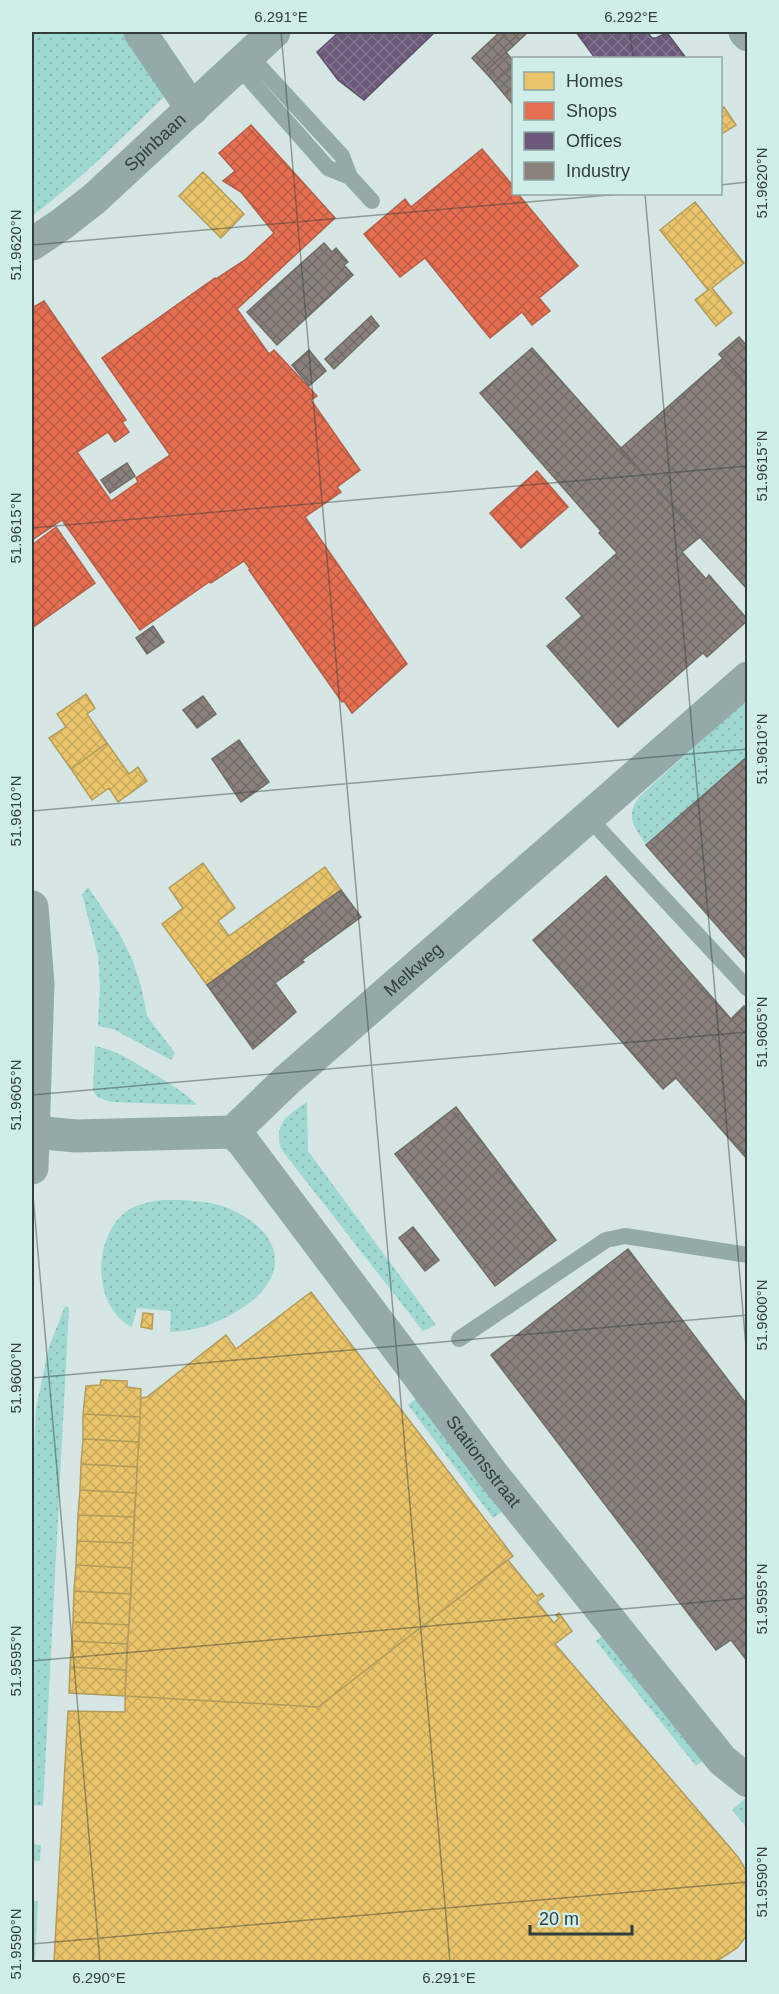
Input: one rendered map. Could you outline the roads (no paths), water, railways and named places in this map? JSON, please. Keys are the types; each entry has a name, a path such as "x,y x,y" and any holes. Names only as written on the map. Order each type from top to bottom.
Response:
{"street":[{"path":"140,32 192,109"},
{"name":"Spinbaan","path":"32,244 94,199 274,32"},
{"name":"Melkweg","path":"233,1132 287,1080 747,678"},
{"path":"32,907 38,984 32,1168"},
{"path":"34,1132 76,1136 233,1132"},
{"name":"Stationsstraat","path":"233,1132 243,1142 493,1475 722,1760 747,1781"}],"lane":[{"path":"243,60 328,168 350,177 372,201"},
{"path":"588,817 747,989"},
{"path":"459,1339 606,1240 625,1236 747,1255"}]}
